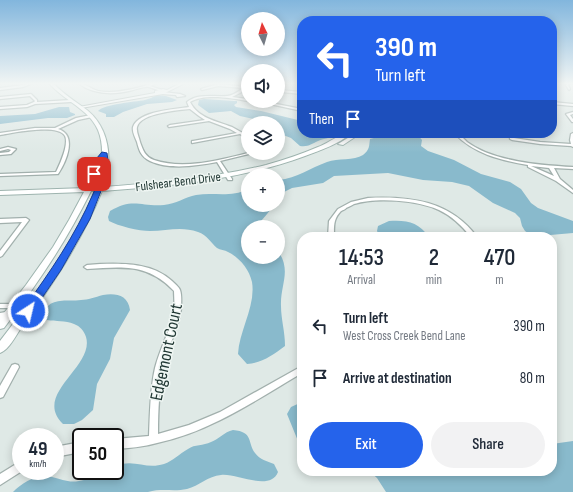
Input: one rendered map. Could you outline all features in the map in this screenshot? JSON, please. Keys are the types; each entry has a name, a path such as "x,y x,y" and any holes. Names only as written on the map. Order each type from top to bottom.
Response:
{"main road":[{"path":"0,349 28,311 74,242 98,191 106,168 101,131 92,117 79,106"},
{"name":"Fulshear Bend Drive","path":"0,198 98,191 164,190 228,177 286,160 334,142 341,138"},
{"path":"275,168 310,158 351,138"},
{"path":"334,142 341,144"},
{"path":"0,326 4,316 15,306 59,243 87,192 99,159 104,153"},
{"name":"Fulshear Bend Drive","path":"228,177 241,176"},
{"name":"Fulshear Bend Drive","path":"0,193 87,192"}],"street":[{"path":"0,108 27,106"},
{"path":"82,108 92,106"},
{"path":"285,106 297,108"},
{"path":"240,133 197,114 191,108 154,114 143,118 135,125 142,154 151,160 166,164 186,164 241,155"},
{"path":"573,113 568,114 573,121"},
{"path":"56,129 73,122 92,117"},
{"path":"170,126 209,120"},
{"path":"0,134 39,129 56,129 64,132 67,141 65,159 56,173 0,175"},
{"path":"193,142 240,133"},
{"path":"512,138 540,143 572,146 573,134"},
{"path":"459,138 476,149 518,162 558,180 573,192"},
{"path":"0,150 8,148 14,149 10,153 0,154"},
{"path":"217,160 228,177"},
{"path":"518,162 551,167 573,168"},
{"path":"551,167 558,180"},
{"path":"331,232 330,223 340,210 358,202 382,198 407,200 433,207 449,214 463,224 470,232"},
{"path":"0,222 26,220 0,255"},
{"name":"Edgemont Court","path":"87,267 125,266 151,270 163,275 177,290 178,309 176,321 162,359 156,383 153,440"},
{"path":"0,306 15,306 28,311"},
{"path":"4,316 28,311"},
{"path":"0,394 15,367"},
{"path":"124,443 153,440 171,436 213,420 297,372"},
{"path":"0,480 12,472"}],"water":[{"path":"141,106 123,112 114,117 106,117 106,114 98,111 107,107"},
{"path":"199,106 235,106 282,116 241,116 231,111 209,113"},
{"path":"59,107 69,107 70,112 75,115 67,118 48,118 0,124 0,116 35,114"},
{"path":"285,117 297,120 297,138 326,138 310,145 300,146 291,138 285,136"},
{"path":"374,138 420,138 422,140 421,146 428,151 454,160 481,174 510,182 521,189 531,203 538,208 573,221 573,233 557,234 557,232 526,232 522,226 520,218 515,213 493,203 469,186 452,182 423,180 388,173 334,176 323,183 292,188 285,192 285,179 327,162 359,157 367,151 370,139"},
{"path":"241,192 241,212 268,212 262,220 241,220 241,262 232,254 217,248 201,233 186,229 150,231 140,230 113,223 109,221 108,217 110,211 125,204 164,205 196,195"},
{"path":"389,221 402,221 417,225 425,232 378,232 378,226"},
{"path":"243,264 284,264 285,272 281,306 285,346 262,360 247,364 238,354 241,336 250,309 253,291 252,282"},
{"path":"112,294 121,296 127,301 130,310 114,338 110,359 97,384 93,410 82,420 74,424 63,424 55,413 55,402 59,391 82,359 86,348 86,337 82,329 76,325 67,322 47,320 43,314 46,308 54,302 86,300"},
{"path":"297,404 297,439 287,414 291,407"},
{"path":"233,430 240,431 247,435 255,453 264,460 274,464 278,472 274,478 268,481 261,481 221,475 212,477 187,489 158,490 148,492 13,492 21,485 31,480 124,480 124,464 134,463 151,466 164,464 191,447 214,441 227,432"},
{"path":"573,441 573,492 386,492 375,476 557,476 557,443"}],"route":[{"path":"28,311 74,242 86,219 104,176 106,168 104,153 99,159 94,174"}]}
